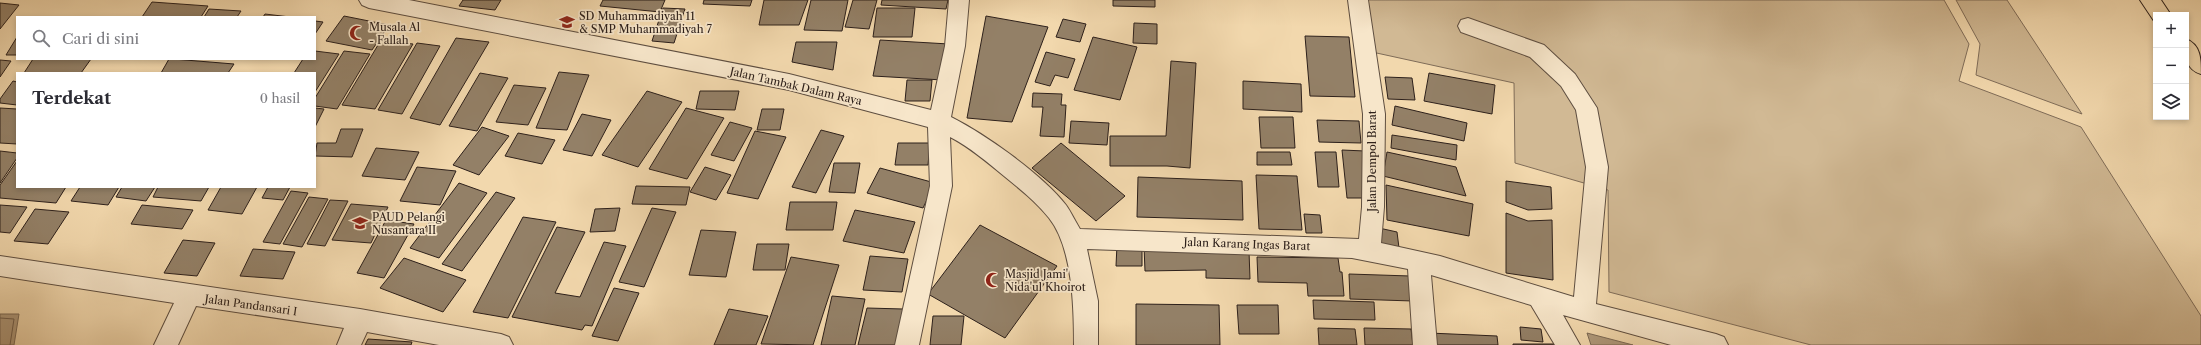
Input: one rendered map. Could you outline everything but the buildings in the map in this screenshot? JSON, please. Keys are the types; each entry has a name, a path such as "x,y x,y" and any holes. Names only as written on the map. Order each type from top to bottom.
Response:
{"highway":[{"path":"2150,0 2159,12"},
{"path":"2187,48 2201,66"}],"street":[{"name":"Jalan Tambak Dalam Raya","path":"369,0 789,82 939,121 964,134 1038,191 1058,212 1073,238 1086,301 1086,345"},
{"path":"907,345 941,186 939,121 955,46 959,0"},
{"name":"Jalan Dempol Barat","path":"1358,0 1374,114 1373,207 1369,250"},
{"path":"1468,26 1537,51 1568,80 1586,108 1597,167 1584,311"},
{"name":"Jalan Karang Ingas Barat","path":"1073,238 1352,248 1369,250 1419,262 1584,311 1716,345"},
{"path":"1419,262 1425,345"},
{"name":"Jalan Pandansari I","path":"0,266 189,296 360,320 431,340 501,345"},
{"path":"166,345 189,296"},
{"path":"1539,297 1568,345"},
{"path":"349,345 360,320"}],"shaded area":[{"path":"1365,0 1944,0 1969,44 1959,81 2081,127 2201,316 2201,345 1811,345 1609,292 1608,190 1515,163 1514,83 1372,52"},
{"path":"1956,0 2007,0 2082,114 1976,75 1980,44"}],"water":[{"path":"0,314 19,314 14,345 0,345"},
{"path":"1587,333 1633,345 1591,345"}],"place":[{"name":"SD Muhammadiyah 11 & SMP Muhammadiyah 7","path":"567,22"},
{"name":"Musala Al - Fallah","path":"357,33"},
{"name":"PAUD Pelangi Nusantara II","path":"360,223"},
{"name":"Masjid Jami' Nida'ul Khoirot","path":"993,280"}]}
